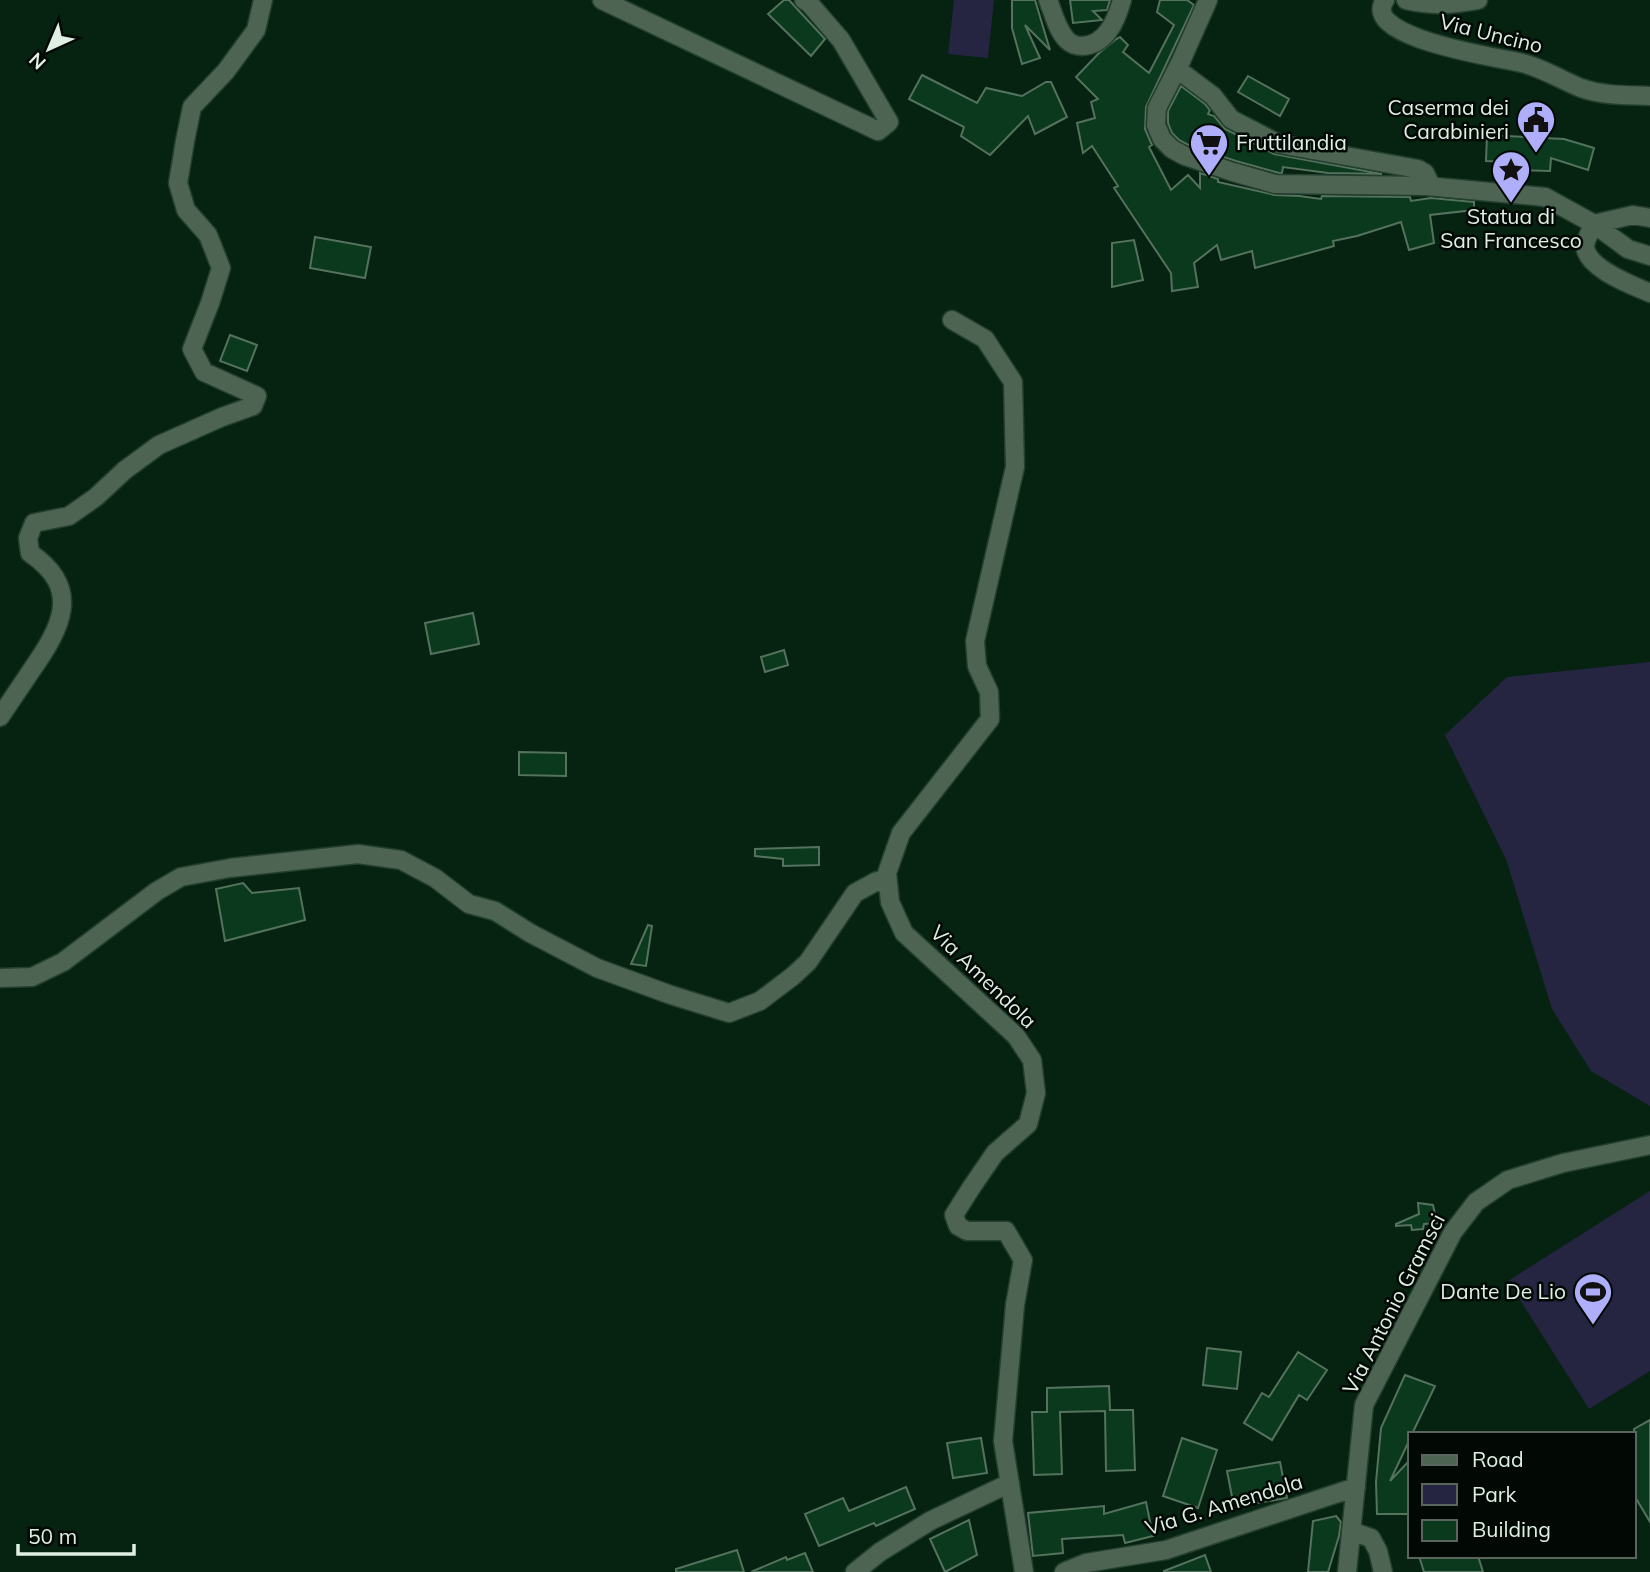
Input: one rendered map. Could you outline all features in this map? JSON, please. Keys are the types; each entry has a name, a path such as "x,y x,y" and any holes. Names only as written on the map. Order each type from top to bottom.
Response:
{"street":[{"path":"0,717 47,648 61,620 62,599 56,578 44,563 30,553 28,538 34,523 69,516 159,445 254,406 257,396 205,372 192,349 221,268 208,235 186,210 178,183 192,107 226,71 256,30 263,0"},
{"path":"602,0 877,131 889,122 841,40 804,0"},
{"path":"1048,0 1067,40 1077,47 1101,41 1113,25 1122,0"},
{"path":"1208,0 1157,108 1156,125 1162,139 1172,149 1185,156 1275,184 1431,186 1545,197 1594,224 1628,249 1650,256"},
{"name":"Via Uncino","path":"1385,0 1382,11 1386,19 1394,28 1417,38 1480,55 1525,63 1582,88 1606,95 1650,96"},
{"name":"Via Uncino","path":"1406,0 1441,5 1478,0"},
{"path":"1177,69 1213,96 1231,119 1279,144 1418,169 1425,173 1431,186"},
{"path":"1594,224 1633,215 1650,218"},
{"path":"1594,224 1585,242 1587,254 1607,274 1650,293"},
{"name":"Via Amendola","path":"953,320 985,339 1013,382 1015,467 975,641 977,666 989,692 990,719 901,833 887,873 890,902 904,933 1016,1037 1032,1060 1037,1093 1028,1124 995,1153 954,1215 958,1226 967,1231 1006,1231 1023,1260 1015,1305 1003,1440 1024,1572"},
{"path":"0,978 32,977 63,962 181,877 230,868 358,854 401,860 435,878 469,904 495,911 530,933 597,968 729,1013 760,1001 808,962 855,893 877,881 888,885"},
{"name":"Via Antonio Gramsci","path":"1346,1572 1364,1405 1453,1232 1476,1202 1508,1180 1563,1163 1650,1145"},
{"path":"855,1572 880,1552 930,1521 1010,1483"},
{"name":"Via G. Amendola","path":"1064,1572 1086,1563 1166,1550 1356,1487"},
{"path":"1351,1531 1371,1538 1378,1550 1382,1572"}],"green space":[{"path":"954,0 994,0 988,58 948,54"},
{"path":"1650,662 1650,1106 1591,1071 1552,1009 1506,859 1445,735 1507,677"},
{"name":"Dante De Lio","path":"1650,1191 1650,1371 1589,1409 1508,1281"}],"building":[{"path":"784,0 789,0 825,39 811,56 768,14"},
{"path":"1012,0 1035,0 1050,50 1025,25 1040,58 1022,64 1012,28"},
{"path":"1070,0 1110,0 1107,10 1093,11 1102,20 1073,23"},
{"path":"1160,0 1187,0 1194,5 1146,107 1145,129 1152,145 1149,147 1171,190 1188,175 1200,188 1200,173 1218,179 1218,182 1275,195 1321,199 1322,196 1410,197 1411,201 1431,198 1474,202 1474,210 1430,215 1434,243 1409,250 1401,222 1333,241 1334,246 1255,268 1252,251 1221,260 1217,245 1194,263 1198,287 1172,291 1171,273 1114,188 1118,186 1092,146 1083,153 1077,123 1095,118 1091,102 1098,99 1076,77 1115,40 1120,37 1128,45 1123,52 1149,73 1174,25 1157,12"},
{"path":"922,75 977,103 986,88 1022,96 1046,82 1051,82 1067,117 1035,134 1028,116 990,155 961,136 964,127 909,99"},
{"path":"1248,76 1289,99 1280,116 1238,92"},
{"path":"1181,86 1205,104 1210,110 1208,114 1214,116 1225,129 1274,154 1382,174 1328,173 1283,167 1282,173 1279,173 1190,146 1172,133 1168,123 1168,111"},
{"path":"1487,135 1564,139 1594,148 1588,170 1551,158 1550,171 1520,170 1520,162 1486,161"},
{"path":"315,237 371,247 365,278 310,268"},
{"path":"1134,240 1143,280 1112,287 1112,243"},
{"path":"230,335 257,345 247,371 220,361"},
{"path":"473,613 479,644 431,654 425,623"},
{"path":"784,650 788,665 765,672 761,657"},
{"path":"519,752 566,753 566,776 519,775"},
{"path":"819,847 819,865 783,866 783,859 755,856 755,849"},
{"path":"243,883 252,893 299,888 305,920 225,941 216,889"},
{"path":"648,925 652,926 646,966 631,964"},
{"path":"1418,1203 1433,1205 1437,1223 1424,1224 1423,1229 1412,1230 1411,1225 1396,1226 1419,1214"},
{"path":"1207,1348 1241,1352 1237,1389 1203,1385"},
{"path":"1298,1352 1327,1370 1307,1400 1299,1395 1272,1440 1244,1423 1262,1393 1269,1397"},
{"path":"1405,1375 1435,1386 1413,1432 1408,1432 1408,1443 1390,1481 1408,1462 1408,1514 1377,1514 1376,1482 1381,1428"},
{"path":"1109,1386 1110,1410 1133,1410 1135,1470 1106,1471 1105,1411 1060,1412 1062,1474 1034,1475 1032,1412 1047,1412 1047,1388"},
{"path":"1650,1420 1650,1522 1636,1498 1634,1429"},
{"path":"981,1438 987,1473 953,1478 947,1443"},
{"path":"1182,1438 1217,1450 1198,1508 1163,1496"},
{"path":"1280,1462 1287,1498 1234,1507 1227,1471"},
{"path":"906,1487 915,1509 819,1546 805,1514 843,1498 849,1511"},
{"path":"1146,1502 1153,1536 1125,1543 1123,1535 1062,1539 1063,1553 1033,1556 1028,1513 1104,1506 1104,1514"},
{"path":"1336,1516 1341,1522 1339,1536 1328,1572 1308,1572 1313,1521"},
{"path":"969,1520 977,1555 945,1572 930,1539"},
{"path":"737,1550 744,1572 676,1572 676,1569"},
{"path":"805,1553 813,1572 751,1572 786,1557 787,1560"},
{"path":"1205,1555 1211,1572 1164,1572 1164,1571"},
{"path":"1420,1558 1479,1558 1483,1572 1424,1572"}],"place":[{"name":"Caserma dei Carabinieri","path":"1536,154"},
{"name":"Fruttilandia","path":"1209,177"},
{"name":"Statua di San Francesco","path":"1511,204"},
{"name":"Dante De Lio","path":"1593,1326"}]}
